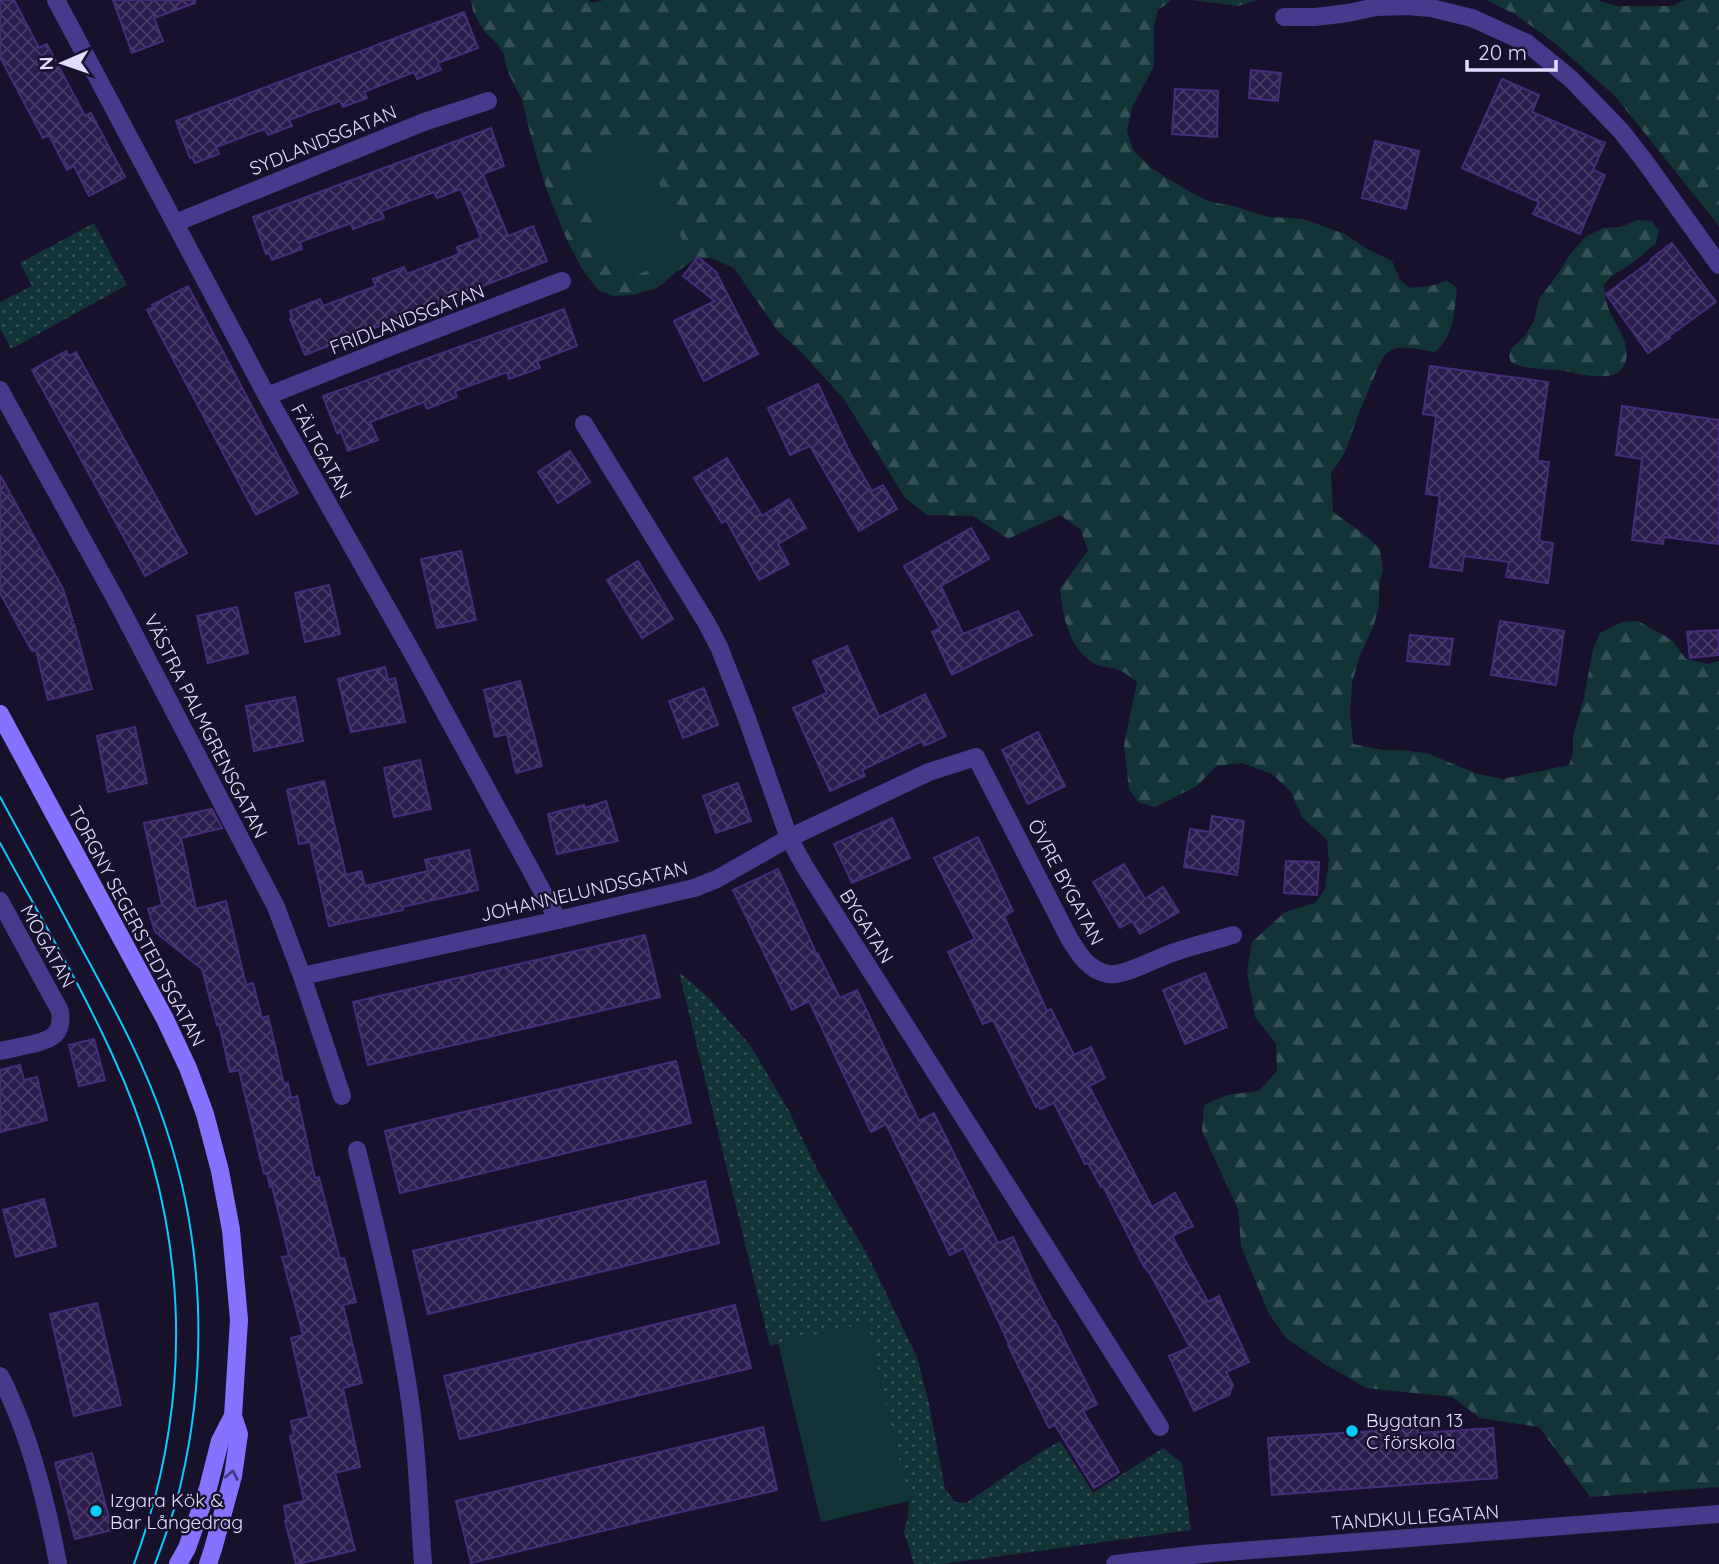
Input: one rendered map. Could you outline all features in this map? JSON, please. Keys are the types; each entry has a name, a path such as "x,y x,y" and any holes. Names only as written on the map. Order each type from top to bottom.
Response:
{"street":[{"name":"FÄLTGATAN","path":"56,0 267,396 413,654 558,920"},
{"path":"1284,17 1326,16 1376,7 1431,8 1472,18 1527,43 1571,79 1622,132 1719,265"},
{"name":"SYDLANDSGATAN","path":"175,223 424,122 488,101"},
{"name":"FRIDLANDSGATAN","path":"267,396 562,281"},
{"name":"VÄSTRA PALMGRENSGATAN","path":"0,390 121,609 276,907 342,1096"},
{"name":"BYGATAN","path":"584,424 706,622 719,648 745,712 789,838 805,867 1160,1427"},
{"name":"TORGNY SEGERSTEDTSGATAN","path":"0,714 166,1019 205,1114 220,1171 232,1230 239,1320 233,1416 239,1434 233,1476 208,1564"},
{"name":"JOHANNELUNDSGATAN","path":"302,976 694,888 717,879 789,838 929,772 976,757"},
{"name":"ÖVRE BYGATAN","path":"976,757 1069,938 1083,960 1097,970 1110,975 1122,974 1177,951 1233,935"},
{"name":"MOGATAN","path":"0,901 60,1011 61,1019 60,1029 46,1040 0,1051"},
{"path":"357,1150 379,1238 402,1350 411,1409 423,1564"},
{"path":"0,1376 19,1417 33,1458 58,1564"},
{"name":"TORGNY SEGERSTEDTSGATAN","path":"178,1564 187,1548 208,1488 220,1441 233,1416"},
{"name":"TANDKULLEGATAN","path":"1115,1564 1202,1554 1719,1514"}],"green space":[{"path":"471,0 589,0 592,3 604,0 1172,0 1158,10 1154,25 1154,66 1132,108 1127,131 1133,150 1151,168 1211,202 1268,217 1303,219 1345,234 1392,261 1400,280 1410,288 1447,281 1457,288 1450,330 1435,352 1398,348 1383,358 1345,451 1331,472 1333,512 1380,549 1383,571 1379,585 1379,607 1352,683 1350,712 1353,744 1429,754 1478,774 1503,779 1569,765 1593,649 1600,633 1622,622 1638,621 1672,640 1686,659 1708,664 1719,661 1719,1487 1590,1497 1539,1427 1480,1418 1452,1397 1366,1388 1286,1338 1268,1312 1241,1246 1238,1209 1202,1131 1204,1105 1227,1095 1259,1091 1277,1071 1276,1044 1255,1017 1247,971 1252,942 1285,912 1315,903 1325,889 1329,860 1327,840 1302,817 1291,792 1272,774 1242,763 1216,766 1197,786 1155,807 1138,802 1129,789 1124,745 1137,682 1121,671 1097,665 1087,659 1069,632 1063,611 1060,589 1088,550 1080,529 1060,515 1008,539 973,516 927,515 905,498 844,399 777,330 734,268 711,258 695,259 657,288 632,295 613,296 598,290 582,269 567,240 547,191 522,100 507,70 504,54 483,30 473,11"},
{"path":"1192,0 1257,0 1238,6"},
{"path":"1486,0 1597,0 1616,6 1672,6 1684,0 1719,0 1719,226 1615,96 1551,40 1513,13"},
{"path":"639,135 688,254 617,283 569,164"},
{"path":"1638,220 1652,221 1659,231 1656,243 1610,277 1604,285 1607,304 1625,342 1626,359 1623,368 1609,376 1589,376 1532,368 1511,362 1511,349 1525,336 1534,321 1539,299 1585,237 1603,228 1620,227"},
{"path":"94,223 127,285 11,349 0,328 0,302 32,286 20,263"},
{"path":"679,972 707,996 750,1045 788,1109 818,1171 867,1254 917,1357 945,1489 955,1502 966,1503 1060,1441 1093,1493 1163,1448 1182,1463 1191,1530 943,1564 914,1564 904,1532 909,1501 867,1323 770,1346"},
{"path":"867,1323 909,1501 821,1522 778,1343"}],"building":[{"path":"0,0 14,0 39,48 47,44 85,116 91,113 125,177 89,196 74,166 67,170 49,135 43,138 0,57"},
{"path":"113,0 195,0 195,3 154,18 163,41 132,53"},
{"path":"464,12 478,48 438,63 441,70 417,79 414,72 364,92 367,98 343,107 340,101 289,120 292,126 268,135 265,129 216,147 219,154 195,163 192,157 190,158 176,121"},
{"path":"1251,70 1281,73 1278,101 1249,98"},
{"path":"1502,79 1539,95 1532,112 1605,143 1593,170 1605,175 1580,234 1533,214 1539,202 1462,168"},
{"path":"1175,89 1218,91 1217,137 1172,134"},
{"path":"491,128 504,166 483,174 508,236 533,226 547,261 305,355 290,319 290,311 320,299 323,306 376,286 373,279 404,267 407,274 459,254 457,247 481,238 461,189 437,198 434,192 381,211 384,218 353,229 351,223 300,242 302,249 272,260 269,253 266,254 253,217"},
{"path":"1375,141 1419,151 1406,209 1362,198"},
{"path":"1672,243 1716,302 1648,353 1606,294"},
{"path":"698,257 716,272 758,354 704,381 674,321 715,301 683,276"},
{"path":"188,286 298,493 256,515 147,310"},
{"path":"564,309 577,346 537,361 540,368 509,379 507,372 455,391 457,397 427,409 424,402 370,422 378,440 348,451 341,432 337,433 323,396"},
{"path":"66,351 69,356 76,352 187,553 145,576 32,370"},
{"path":"1430,366 1548,382 1537,461 1549,462 1539,541 1553,543 1548,583 1506,577 1509,562 1464,556 1462,571 1430,567 1440,496 1426,494 1436,416 1423,414"},
{"path":"818,384 850,453 872,491 883,485 897,509 859,531 810,446 790,455 768,408"},
{"path":"1622,406 1719,420 1719,544 1664,537 1663,544 1632,540 1642,459 1616,455"},
{"path":"570,451 590,482 558,503 538,472"},
{"path":"727,458 762,516 789,499 806,528 778,544 789,564 759,580 726,520 722,523 694,478"},
{"path":"0,475 63,589 92,689 48,700 36,650 32,651 0,593"},
{"path":"971,528 989,559 941,586 963,634 1018,611 1032,635 952,675 932,632 940,628 904,566"},
{"path":"461,551 476,620 437,628 421,559"},
{"path":"638,561 673,619 642,638 607,580"},
{"path":"329,585 340,634 305,642 295,593"},
{"path":"237,607 248,653 208,663 197,616"},
{"path":"1500,621 1564,631 1556,685 1491,675"},
{"path":"1718,630 1719,655 1690,658 1687,632"},
{"path":"1410,635 1453,639 1449,665 1407,661"},
{"path":"847,646 879,717 925,694 946,736 924,746 922,741 862,770 865,776 830,791 793,708 827,693 813,661"},
{"path":"385,667 388,680 395,678 405,722 351,732 338,679"},
{"path":"520,681 542,766 516,773 507,734 495,737 484,690"},
{"path":"704,688 718,725 683,738 669,701"},
{"path":"295,697 303,741 254,751 246,706"},
{"path":"135,727 147,783 108,792 97,736"},
{"path":"1038,732 1065,786 1028,804 1002,750"},
{"path":"420,760 431,809 394,817 384,768"},
{"path":"324,781 346,875 361,871 365,886 428,871 425,860 469,850 478,890 329,926 310,842 299,844 287,790"},
{"path":"738,783 751,821 716,833 703,796"},
{"path":"606,801 618,841 557,854 548,814 584,805 585,808"},
{"path":"212,809 222,828 181,838 196,909 226,901 246,985 253,983 262,1018 268,1016 284,1084 288,1083 291,1098 297,1096 315,1178 319,1177 340,1259 344,1258 356,1302 343,1305 362,1383 343,1388 360,1467 335,1473 355,1550 298,1564 285,1521 284,1506 304,1501 290,1436 294,1435 291,1421 309,1417 291,1338 303,1335 282,1257 289,1256 272,1186 270,1187 267,1173 264,1174 239,1070 230,1072 202,969 155,932 148,909 162,905 144,823"},
{"path":"1212,816 1244,821 1237,875 1184,867 1190,829 1210,832"},
{"path":"892,818 910,858 852,883 834,844"},
{"path":"978,837 1013,911 1004,916 1047,1011 1051,1009 1074,1055 1091,1047 1105,1078 1089,1086 1152,1207 1175,1193 1193,1226 1172,1236 1208,1302 1219,1296 1249,1362 1226,1372 1233,1385 1229,1395 1194,1411 1169,1356 1190,1347 1144,1267 1103,1186 1101,1187 1088,1163 1085,1164 1054,1103 1040,1109 1038,1105 1036,1107 993,1020 983,1024 948,952 975,939 934,858"},
{"path":"1286,861 1319,862 1317,895 1284,893"},
{"path":"1124,864 1145,899 1163,887 1179,912 1140,934 1132,921 1120,928 1093,882"},
{"path":"778,869 817,955 840,998 857,990 919,1121 934,1113 998,1243 1013,1237 1032,1280 1097,1404 1083,1411 1119,1472 1094,1488 1055,1425 1049,1428 964,1248 950,1255 886,1124 871,1132 809,1001 792,1010 733,890"},
{"path":"645,935 660,997 368,1065 353,1002"},
{"path":"1205,973 1227,1027 1185,1044 1163,990"},
{"path":"94,1039 105,1080 79,1086 69,1045"},
{"path":"676,1061 691,1123 400,1193 385,1131"},
{"path":"20,1065 24,1080 37,1077 47,1120 0,1132 0,1070"},
{"path":"705,1181 719,1243 428,1314 413,1251"},
{"path":"44,1199 56,1246 16,1257 3,1210"},
{"path":"97,1303 121,1405 74,1416 50,1314"},
{"path":"735,1305 751,1368 460,1439 444,1376"},
{"path":"763,1427 777,1490 471,1563 456,1501"},
{"path":"1418,1428 1418,1433 1493,1428 1497,1478 1272,1495 1268,1438"},
{"path":"92,1453 112,1530 75,1539 55,1463"}],"tram line":[{"path":"0,797 139,1060 166,1128 188,1215 198,1305 195,1395 190,1439 179,1493 155,1564"},
{"path":"0,843 72,974 112,1054 138,1116 157,1179 169,1243 176,1307 175,1371 168,1435 154,1500 134,1564"}],"place":[{"name":"Bygatan 13 C förskola","path":"1352,1431"},
{"name":"Izgara Kök & Bar Långedrag","path":"96,1511"}]}
